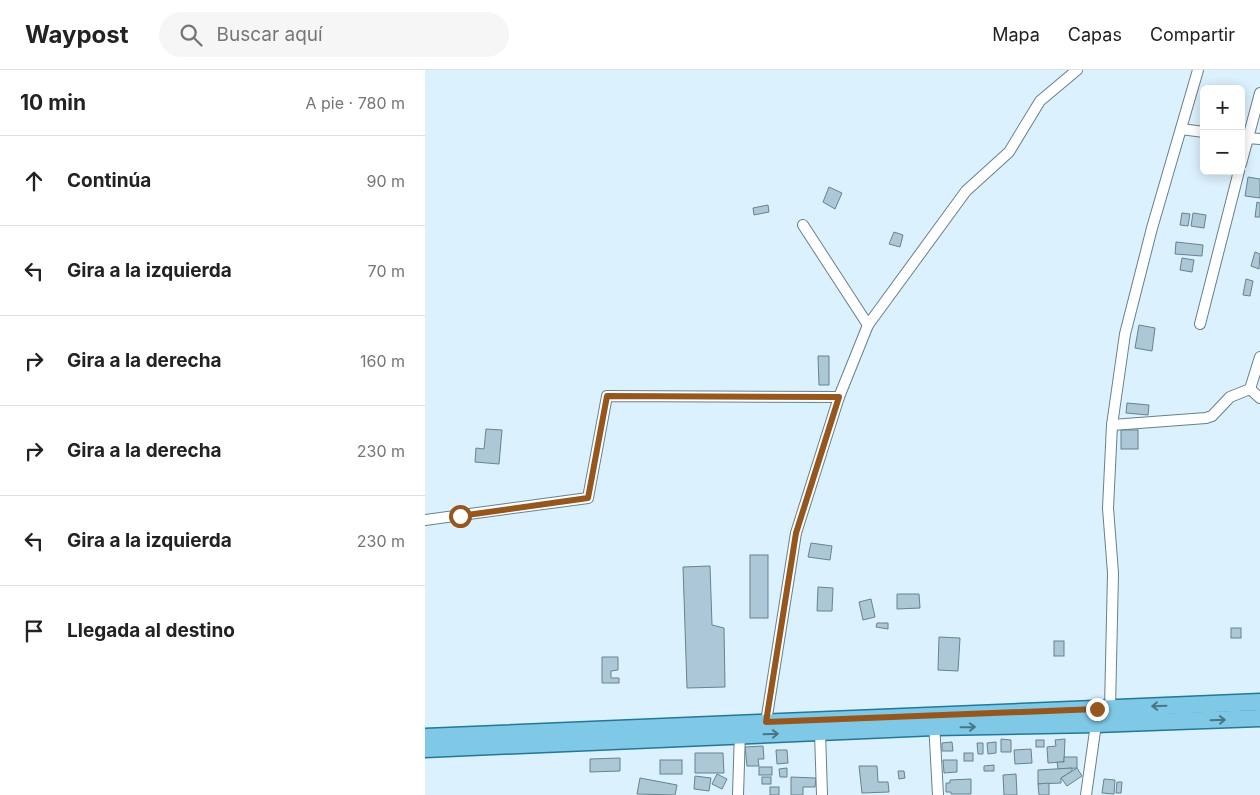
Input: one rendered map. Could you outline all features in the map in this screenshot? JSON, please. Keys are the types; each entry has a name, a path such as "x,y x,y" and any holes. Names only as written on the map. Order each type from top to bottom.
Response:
{"main road":[{"path":"425,737 740,730 820,732 934,721 1109,708 1193,713"},
{"path":"425,749 740,730 766,722 934,721 1096,724 1193,713 1256,710"}],"street":[{"path":"766,722 796,533 839,397 868,325 966,191 1009,152 1040,102 1077,70"},
{"path":"1109,708 1113,573 1108,508 1112,425 1125,334 1198,70"},
{"path":"1260,93 1245,137 1260,139"},
{"path":"1181,129 1200,131"},
{"path":"1200,324 1238,175"},
{"path":"803,225 868,325"},
{"path":"1250,389 1260,358"},
{"path":"1112,425 1206,418 1211,416 1230,397 1250,389"},
{"path":"1250,389 1260,398"},
{"path":"425,520 588,498 607,396 839,397"},
{"path":"934,721 938,795"},
{"path":"1087,795 1096,724"},
{"path":"738,795 740,730"},
{"path":"820,732 822,795"}],"building":[{"path":"1248,177 1260,179 1260,198 1245,196"},
{"path":"829,187 842,193 835,209 823,202"},
{"path":"1257,202 1260,203 1260,217 1255,217"},
{"path":"768,205 769,212 754,215 753,208"},
{"path":"1182,213 1190,214 1188,226 1180,225"},
{"path":"1193,213 1206,215 1204,228 1191,226"},
{"path":"894,232 903,235 900,247 889,244"},
{"path":"1176,242 1203,245 1202,256 1175,254"},
{"path":"1255,252 1260,254 1259,269 1251,266"},
{"path":"1182,258 1194,260 1192,272 1180,270"},
{"path":"1246,279 1253,281 1250,296 1243,295"},
{"path":"1139,325 1155,328 1152,351 1135,348"},
{"path":"818,356 829,356 829,385 819,385"},
{"path":"1127,403 1149,405 1148,415 1126,413"},
{"path":"486,429 502,430 499,464 475,462 476,448 484,449"},
{"path":"1121,430 1138,430 1138,449 1121,449"},
{"path":"811,543 832,546 830,560 808,557"},
{"path":"750,555 768,555 768,618 750,618"},
{"path":"710,566 712,625 724,628 725,687 687,688 683,567"},
{"path":"818,587 833,588 832,611 817,611"},
{"path":"897,594 919,594 920,608 897,609"},
{"path":"871,599 875,617 863,620 859,602"},
{"path":"877,623 888,623 888,629 876,627"},
{"path":"1231,628 1241,628 1241,638 1231,638"},
{"path":"939,637 960,638 958,671 938,670"},
{"path":"1054,641 1064,641 1064,656 1054,656"},
{"path":"602,657 618,657 618,670 611,671 611,678 619,678 619,683 602,683"},
{"path":"1001,739 1011,740 1011,752 1001,752"},
{"path":"1065,739 1064,762 1048,763 1047,747 1056,746 1055,740"},
{"path":"1036,740 1044,740 1044,747 1036,747"},
{"path":"952,742 953,751 942,751 942,743"},
{"path":"996,742 996,753 988,754 987,743"},
{"path":"977,743 983,743 983,754 978,754"},
{"path":"763,746 764,759 758,759 759,766 747,766 745,747"},
{"path":"1031,749 1032,763 1015,764 1014,750"},
{"path":"776,750 787,750 788,763 777,764"},
{"path":"695,753 723,753 724,773 695,773"},
{"path":"964,753 973,753 973,761 964,761"},
{"path":"1064,757 1077,757 1077,768 1058,769 1057,762 1064,762"},
{"path":"620,758 620,771 590,772 590,759"},
{"path":"660,760 682,760 682,774 660,774"},
{"path":"943,760 957,760 957,772 944,773"},
{"path":"994,765 994,771 984,771 984,766"},
{"path":"859,766 877,766 878,782 888,782 889,792 862,793"},
{"path":"759,767 772,767 772,775 759,775"},
{"path":"787,768 787,777 780,777 779,769"},
{"path":"1072,768 1072,771 1061,778 1061,783 1038,784 1038,770"},
{"path":"1077,768 1082,776 1067,786 1061,778"},
{"path":"898,771 904,771 905,778 899,779"},
{"path":"717,774 727,779 722,789 712,784"},
{"path":"1016,774 1017,795 1004,795 1003,775"},
{"path":"695,776 711,778 709,791 694,789"},
{"path":"762,777 771,777 771,784 762,784"},
{"path":"791,777 816,778 815,787 803,787 803,795 791,795"},
{"path":"640,778 677,785 675,795 637,794"},
{"path":"971,779 971,794 951,794 951,792 946,792 946,783 950,783 950,780"},
{"path":"1104,779 1115,780 1114,794 1102,793"},
{"path":"1117,782 1122,782 1121,793 1116,793"},
{"path":"1049,783 1049,795 1039,795 1038,784"},
{"path":"770,787 779,787 779,795 770,795"}],"route":[{"path":"460,516 588,498 607,396 839,397 796,533 766,722 1097,709"}]}
